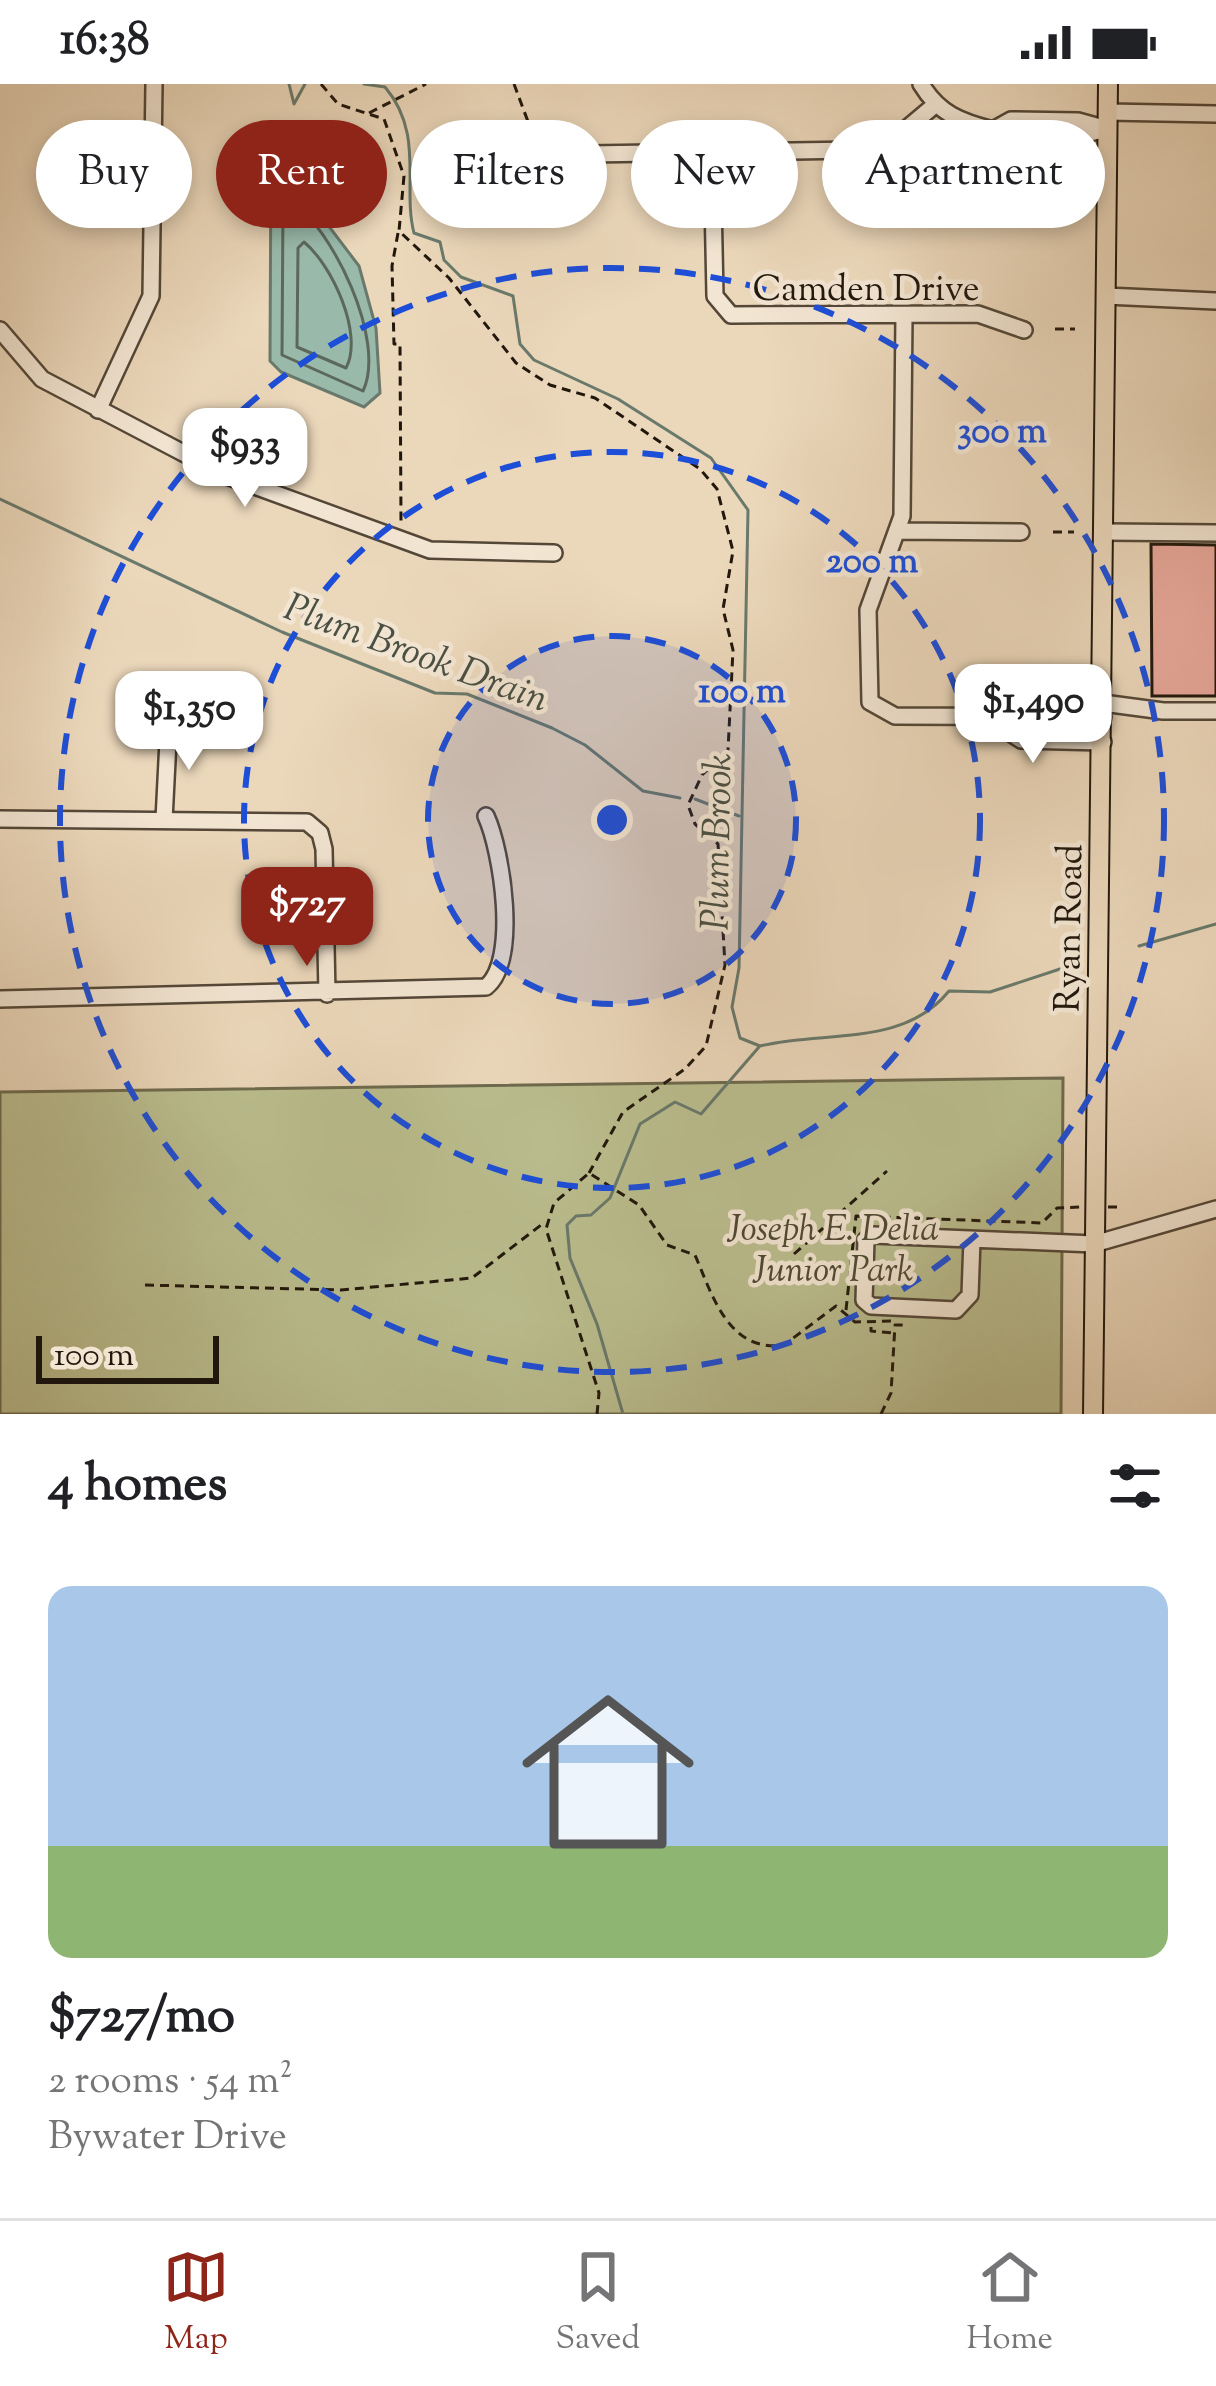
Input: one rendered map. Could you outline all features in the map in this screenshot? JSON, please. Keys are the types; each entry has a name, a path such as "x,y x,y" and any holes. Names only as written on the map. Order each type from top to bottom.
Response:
{"main road":[{"name":"Ryan Road","path":"1093,1414 1108,84"}],"street":[{"path":"98,410 142,325 151,296 154,84"},
{"path":"921,84 936,104 959,121 993,130 1011,119 1078,121 1216,114"},
{"path":"798,150 874,148 892,141 936,104"},
{"name":"Camden Drive","path":"714,228 715,296 722,310 741,317 988,315 1024,330"},
{"path":"1106,296 1216,302"},
{"path":"904,315 901,531 868,610 870,702 895,716 986,717 1142,704 1163,711 1216,711"},
{"path":"0,330 42,379 227,476 444,552 554,553"},
{"path":"901,531 1021,532"},
{"path":"1105,532 1216,532"},
{"path":"986,717 1021,740 1103,742"},
{"path":"164,820 169,722"},
{"path":"0,1000 466,992 494,981 501,964 503,865 486,816"},
{"path":"0,819 287,819 314,826 324,848 327,994"},
{"path":"972,1240 970,1295 956,1310 871,1306 864,1300 866,1240 873,1235 1094,1244 1216,1209"}],"path":[{"path":"321,84 338,104 384,119 400,154 399,231 392,266 394,344 400,344 402,525 396,539"},
{"path":"368,114 427,84"},
{"path":"514,84 528,120"},
{"path":"145,1285 341,1290 472,1278 546,1220 554,1203 589,1173 622,1112 702,1054 709,1037 710,1011 724,965 724,880 718,844 695,824 688,805 692,790 728,750 733,650 724,609 732,539 717,489 700,469 595,398 550,385 516,364 449,278 399,231"},
{"path":"1054,329 1076,329"},
{"path":"1053,532 1074,532"},
{"path":"794,1254 887,1171"},
{"path":"589,1173 639,1205 667,1245 695,1255 716,1310 746,1338 767,1346 784,1345 836,1306 855,1322 903,1325"},
{"path":"847,1209 854,1218"},
{"path":"546,1220 599,1393 597,1414"},
{"path":"872,1324 871,1334 895,1333"},
{"path":"880,1414 891,1393 895,1325"}],"green space":[{"name":"Joseph E. Delia Junior Park","path":"1063,1078 1061,1414 0,1414 0,1092"}],"water":[{"path":"271,228 330,228 359,266 376,328 380,393 364,407 281,372 270,361"}],"building":[{"path":"1151,544 1216,545 1216,696 1152,696"}],"waterway":[{"name":"Plum Brook","path":"289,84 294,104 305,84"},
{"name":"Plum Brook","path":"364,84 385,87 405,123 414,233 440,242 444,260 461,277 513,296 520,344 534,360 618,399 711,458 748,510 739,968 732,1007 740,1038 760,1046 886,1029 930,1009 949,991 990,992 1060,969"},
{"name":"Plum Brook Drain","path":"0,499 282,632 435,693 467,694 552,728 585,745 643,791 680,798"},
{"name":"Plum Brook Drain","path":"695,799 739,816"},
{"name":"Plum Brook","path":"1139,946 1216,924"},
{"path":"623,1414 597,1324 570,1258 567,1225 576,1216 591,1215 610,1198 640,1124 675,1102 701,1114 759,1047"}]}
